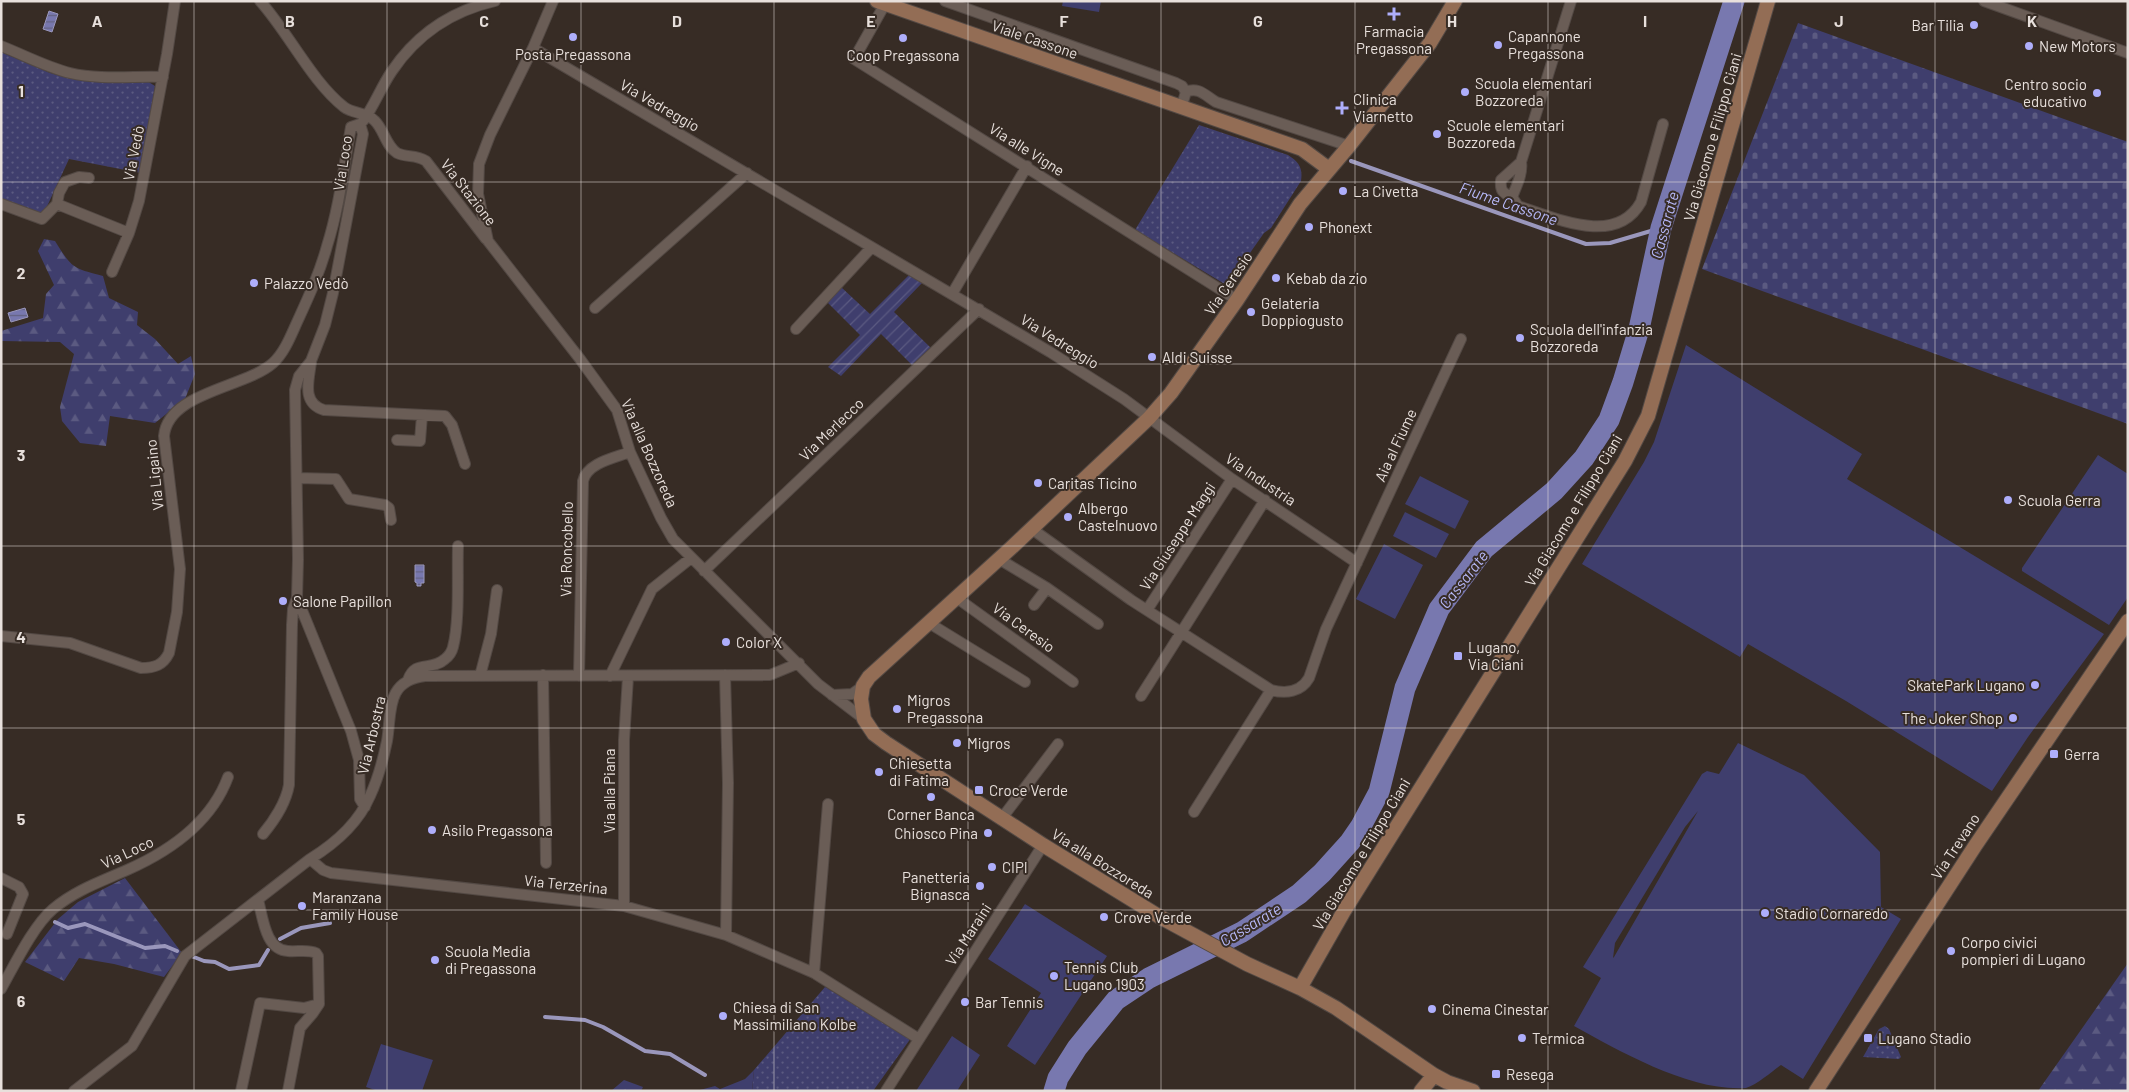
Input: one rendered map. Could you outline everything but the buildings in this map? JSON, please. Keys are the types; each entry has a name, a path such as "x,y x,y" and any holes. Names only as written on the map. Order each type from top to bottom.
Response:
{"main road":[{"name":"Via Ceresio","path":"863,686 877,668 1032,529 1149,418 1171,393 1237,300 1300,204 1349,146 1430,43 1456,1"},
{"name":"Via Giacomo e Filippo Ciani","path":"1300,988 1344,911 1625,460 1648,416 1768,1"},
{"name":"Viale Cassone","path":"881,3 1302,150 1329,169"},
{"name":"Via Trevano","path":"1819,1090 1974,846 2128,621"},
{"path":"863,686 861,699 864,719"},
{"name":"Via alla Bozzoreda","path":"864,719 874,734 886,743 1043,845 1189,933 1247,964 1300,988"},
{"path":"1300,988 1336,1008 1434,1075 1447,1082 1473,1091"},
{"path":"1421,1091 1434,1075"}],"street":[{"name":"Via Vedò","path":"112,272 129,233 139,201 163,77 175,1"},
{"name":"Via Stazione","path":"260,1 319,81 336,100 364,120 376,122 395,152 404,156 418,156 426,161 488,241"},
{"path":"364,120 392,71 412,44 446,19 466,9 495,1"},
{"name":"Via alla Bozzoreda","path":"553,1 533,48 490,135 479,164 478,194 488,241 580,359 616,410 630,452 668,531 691,558 799,663 818,684 864,719"},
{"name":"Viale Cassone","path":"945,1 1176,83 1186,92 1195,90 1216,102 1349,146"},
{"path":"1512,197 1571,1"},
{"path":"1984,1 2128,54"},
{"name":"Via alle Vigne","path":"881,3 854,59 1027,166 1237,300"},
{"path":"1,46 48,66 86,76 163,77"},
{"name":"Via Vedreggio","path":"533,48 871,248 979,309 1066,362 1149,418"},
{"path":"1181,108 1186,92"},
{"name":"Via Ligaino","path":"1,636 70,643 141,668 152,668 165,661 169,652 177,612 180,577 164,436 165,426 169,417 184,406 221,387 261,372 281,353 309,295 327,246 351,127 364,120"},
{"name":"Via Loco","path":"364,120 364,134 333,293 325,325 311,361 309,399 317,408 324,410 445,416 452,425 465,464"},
{"path":"1521,162 1501,180 1500,189 1504,194 1512,197 1518,206 1584,226 1617,225 1635,214 1641,202 1663,124"},
{"path":"952,294 1027,166"},
{"path":"595,308 747,173"},
{"path":"1,204 42,218 57,204 59,193 65,182 79,177 89,178"},
{"path":"57,204 129,233"},
{"path":"796,329 871,248"},
{"name":"Via Merlecco","path":"704,571 979,309"},
{"name":"Aia al Fiume","path":"1357,564 1461,339"},
{"name":"Via Loco","path":"263,834 273,822 288,790 293,609 297,598 298,478 295,390 299,376 311,361"},
{"path":"397,440 420,441 422,415"},
{"name":"Via Industria","path":"1149,418 1232,479 1357,564"},
{"name":"Via Roncobello","path":"579,676 583,481 585,473 590,468 630,452"},
{"path":"298,478 336,479 349,499 385,505 390,508 391,520"},
{"name":"Via Giuseppe Maggi","path":"1146,610 1232,479"},
{"path":"1141,696 1265,500"},
{"name":"Via Giuseppe Maggi","path":"1032,529 1087,570 1146,610 1271,690"},
{"name":"Via Arbostra","path":"74,1091 132,1046 186,956 349,830 365,807 382,763 392,701 401,686 408,680 410,673 416,668 441,663 450,654 454,646 458,546"},
{"path":"610,676 652,589 691,558"},
{"path":"999,559 1047,588 1098,624"},
{"path":"1194,812 1271,690 1281,693 1305,686 1326,629 1357,564"},
{"name":"Via Ceresio","path":"1034,605 1047,588"},
{"path":"480,676 491,634 497,590"},
{"name":"Via Loco","path":"297,598 351,731 359,760 360,800 365,807"},
{"name":"Via Ceresio","path":"957,598 1073,682"},
{"path":"929,623 1024,682"},
{"path":"408,680 425,676 543,675 628,677 770,675 799,663"},
{"path":"543,675 546,863"},
{"path":"725,675 728,783 726,935"},
{"name":"Via alla Piana","path":"624,906 624,740 628,677"},
{"path":"832,695 852,694 863,686"},
{"path":"1002,818 1058,744"},
{"name":"Via Loco","path":"1,990 28,942 46,915 92,884 156,856 191,832 212,808 228,777"},
{"path":"814,973 828,804"},
{"name":"Via Maraini","path":"886,1091 1043,845"},
{"name":"Via Terzerina","path":"310,859 323,870 330,873 624,906 726,935 814,973 919,1039"},
{"path":"1,878 19,887 23,894 7,934"},
{"path":"258,900 268,936 272,943 285,951 311,951 317,954 319,1004 313,1014 300,1028 288,1091"},
{"path":"241,1091 260,1003 304,1008 319,1004"}],"green space":[{"path":"1063,1 1101,1 1099,12 1062,6"},
{"path":"1798,23 2128,142 2128,424 1702,269"},
{"path":"1,52 50,73 72,79 137,80 147,81 155,86 141,173 69,159 43,215 1,202"},
{"path":"1199,125 1288,155 1295,160 1301,169 1301,181 1271,228 1264,233 1238,270 1238,278 1231,285 1223,283 1135,230"},
{"path":"44,239 55,241 65,257 74,266 103,276 109,298 138,312 137,325 155,339 178,364 191,356 195,374 185,399 155,423 110,416 106,446 80,443 62,421 60,407 74,354 60,342 1,341 1,331 43,318 46,294 54,285 38,251"},
{"path":"909,275 922,283 894,312 932,349 914,367 881,334 841,376 828,367 860,335 827,302 841,287 870,314"},
{"path":"1686,345 1862,454 1847,479 2104,634 2028,737 1992,791 1846,701 1748,644 1740,657 1582,564 1644,462 1654,442"},
{"path":"2098,455 2128,474 2128,597 2109,625 2022,571 2022,568"},
{"path":"1420,476 1469,501 1455,529 1405,504"},
{"path":"1405,512 1449,534 1436,558 1393,536"},
{"path":"1384,544 1423,565 1395,619 1356,599"},
{"name":"Stadio Cornaredo","path":"1738,743 1804,775 1880,852 1881,907 1901,919 1803,1079 1781,1065 1760,1081 1746,1088 1725,1088 1703,1084 1657,1068 1574,1026 1601,978 1583,967 1702,774 1707,771 1719,774","holes":["1698,811 1613,958 1615,943 1685,827"]},
{"path":"125,878 182,953 164,977 114,964 79,958 64,981 25,962 58,919 78,902"},
{"name":"Tennis Club Lugano 1903","path":"1025,904 1107,956 1035,1065 1007,1046 1041,993 988,959"},
{"path":"2128,963 2128,1091 2038,1091"},
{"path":"825,987 911,1038 873,1091 752,1091 754,1070"},
{"path":"1885,1026 1889,1029 1901,1057 1899,1059 1863,1057 1879,1029"},
{"path":"952,1036 980,1055 957,1091 916,1091"},
{"path":"381,1044 433,1060 422,1091 378,1091 366,1087"},
{"path":"754,1070 752,1091 696,1091 715,1086 720,1089 745,1079"},
{"path":"624,1080 643,1087 641,1091 611,1091"}],"water":[{"path":"49,11 58,14 52,32 43,29"},
{"path":"25,308 28,317 11,322 8,313"},
{"path":"415,565 424,565 424,583 421,583 421,586 417,586 415,582"}],"waterway":[{"name":"Cassarate","path":"1054,1091 1058,1078 1077,1048 1116,1000 1149,978 1242,932 1299,894 1322,873 1350,842 1361,826 1379,792 1405,688 1439,609 1484,549 1554,491 1584,458 1609,420 1639,329 1661,228 1734,1"},
{"name":"Fiume Cassone","path":"1351,161 1586,244 1610,243 1661,228"},
{"path":"55,922 68,928 85,924 145,948 165,946 177,951"},
{"path":"280,939 301,928 330,923"},
{"path":"189,955 204,961 215,962 229,969 259,965 268,950"},
{"path":"545,1017 585,1020 603,1027 645,1051 670,1054 705,1075"}],"place":[{"name":"Farmacia Pregassona","path":"1394,14"},
{"name":"Bar Tilia","path":"1974,25"},
{"name":"Posta Pregassona","path":"573,37"},
{"name":"Coop Pregassona","path":"903,38"},
{"name":"Capannone Pregassona","path":"1498,45"},
{"name":"New Motors","path":"2029,46"},
{"name":"Scuola elementari Bozzoreda","path":"1465,92"},
{"name":"Centro socio educativo","path":"2097,93"},
{"name":"Clinica Viarnetto","path":"1342,108"},
{"name":"Scuole elementari Bozzoreda","path":"1437,134"},
{"name":"La Civetta","path":"1343,191"},
{"name":"Phonext","path":"1309,227"},
{"name":"Kebab da zio","path":"1276,278"},
{"name":"Palazzo Vedò","path":"254,283"},
{"name":"Gelateria Doppiogusto","path":"1251,312"},
{"name":"Scuola dell'infanzia Bozzoreda","path":"1520,338"},
{"name":"Aldi Suisse","path":"1152,357"},
{"name":"Caritas Ticino","path":"1038,483"},
{"name":"Scuola Gerra","path":"2008,500"},
{"name":"Albergo Castelnuovo","path":"1068,517"},
{"name":"Salone Papillon","path":"283,601"},
{"name":"Color X","path":"726,642"},
{"name":"Lugano, Via Ciani","path":"1458,656"},
{"name":"SkatePark Lugano","path":"2035,685"},
{"name":"Migros Pregassona","path":"897,709"},
{"name":"The Joker Shop","path":"2013,718"},
{"name":"Migros","path":"957,743"},
{"name":"Gerra","path":"2054,754"},
{"name":"Chiesetta di Fatima","path":"879,772"},
{"name":"Croce Verde","path":"979,790"},
{"name":"Corner Banca","path":"931,797"},
{"name":"Asilo Pregassona","path":"432,830"},
{"name":"Chiosco Pina","path":"988,833"},
{"name":"CIPI","path":"992,867"},
{"name":"Panetteria Bignasca","path":"980,886"},
{"name":"Maranzana Family House","path":"302,906"},
{"name":"Stadio Cornaredo","path":"1765,913"},
{"name":"Crove Verde","path":"1104,917"},
{"name":"Corpo civici pompieri di Lugano","path":"1951,951"},
{"name":"Scuola Media di Pregassona","path":"435,960"},
{"name":"Tennis Club Lugano 1903","path":"1054,976"},
{"name":"Bar Tennis","path":"965,1002"},
{"name":"Cinema Cinestar","path":"1432,1009"},
{"name":"Chiesa di San Massimiliano Kolbe","path":"723,1016"},
{"name":"Termica","path":"1522,1038"},
{"name":"Lugano Stadio","path":"1868,1038"},
{"name":"Resega","path":"1496,1074"}]}
